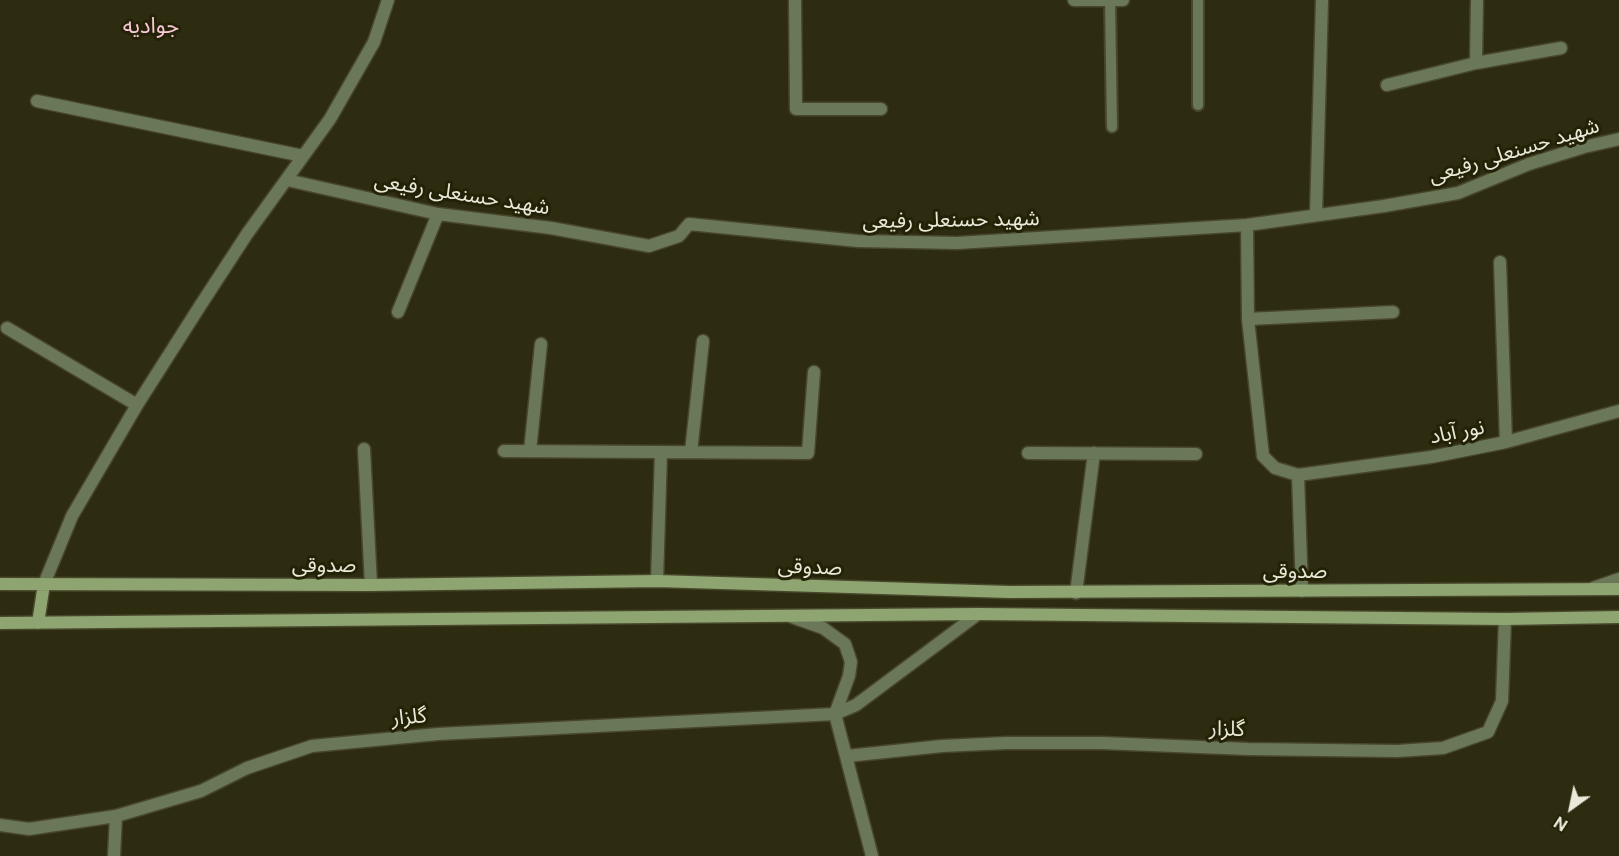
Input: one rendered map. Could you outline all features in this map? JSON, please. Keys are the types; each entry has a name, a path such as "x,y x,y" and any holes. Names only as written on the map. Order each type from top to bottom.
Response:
{"main road":[{"name":"صدوقی","path":"0,584 371,585 657,581 997,592 1619,589"},
{"path":"38,623 44,584"},
{"path":"0,623 978,614 1505,619 1619,617"}],"street":[{"path":"44,584 72,516 137,405 247,234 330,119 375,42 388,0"},
{"path":"795,0 796,109 881,109"},
{"path":"1074,0 1123,0"},
{"path":"1316,215 1322,0"},
{"path":"1476,63 1477,0"},
{"path":"1387,85 1476,63 1561,48"},
{"path":"37,101 303,156"},
{"name":"شهید حسنعلی رفیعی","path":"287,180 438,214 551,228 649,246 679,236 689,224 858,241 957,243 1247,225 1384,206 1458,192 1529,164 1619,139"},
{"path":"398,312 438,214"},
{"path":"1247,225 1248,319 1263,456 1275,468 1298,475 1302,591"},
{"path":"1500,262 1506,442"},
{"path":"1248,319 1393,312"},
{"path":"8,328 137,405"},
{"path":"691,452 703,341"},
{"path":"530,451 542,344"},
{"path":"504,451 808,453 814,372"},
{"name":"نور آباد","path":"1298,475 1431,457 1506,442 1619,411"},
{"path":"364,449 371,585"},
{"path":"657,581 661,452"},
{"path":"1028,453 1196,454"},
{"path":"1076,592 1094,453"},
{"path":"1589,590 1619,579"},
{"path":"835,714 856,705 978,614"},
{"path":"786,616 823,628 845,644 851,662 849,676 835,714 872,856"},
{"name":"گلزار","path":"847,756 942,746 1006,743 1102,743 1396,751 1443,748 1488,732 1502,701 1505,619"},
{"name":"گلزار","path":"0,825 29,829 116,816 201,790 247,768 312,746 438,734 835,714"},
{"path":"114,856 116,816"}],"lane":[{"path":"1110,0 1112,127"},
{"path":"1198,0 1198,105"}],"district":[{"name":"جوادیه","path":"151,26"}]}
